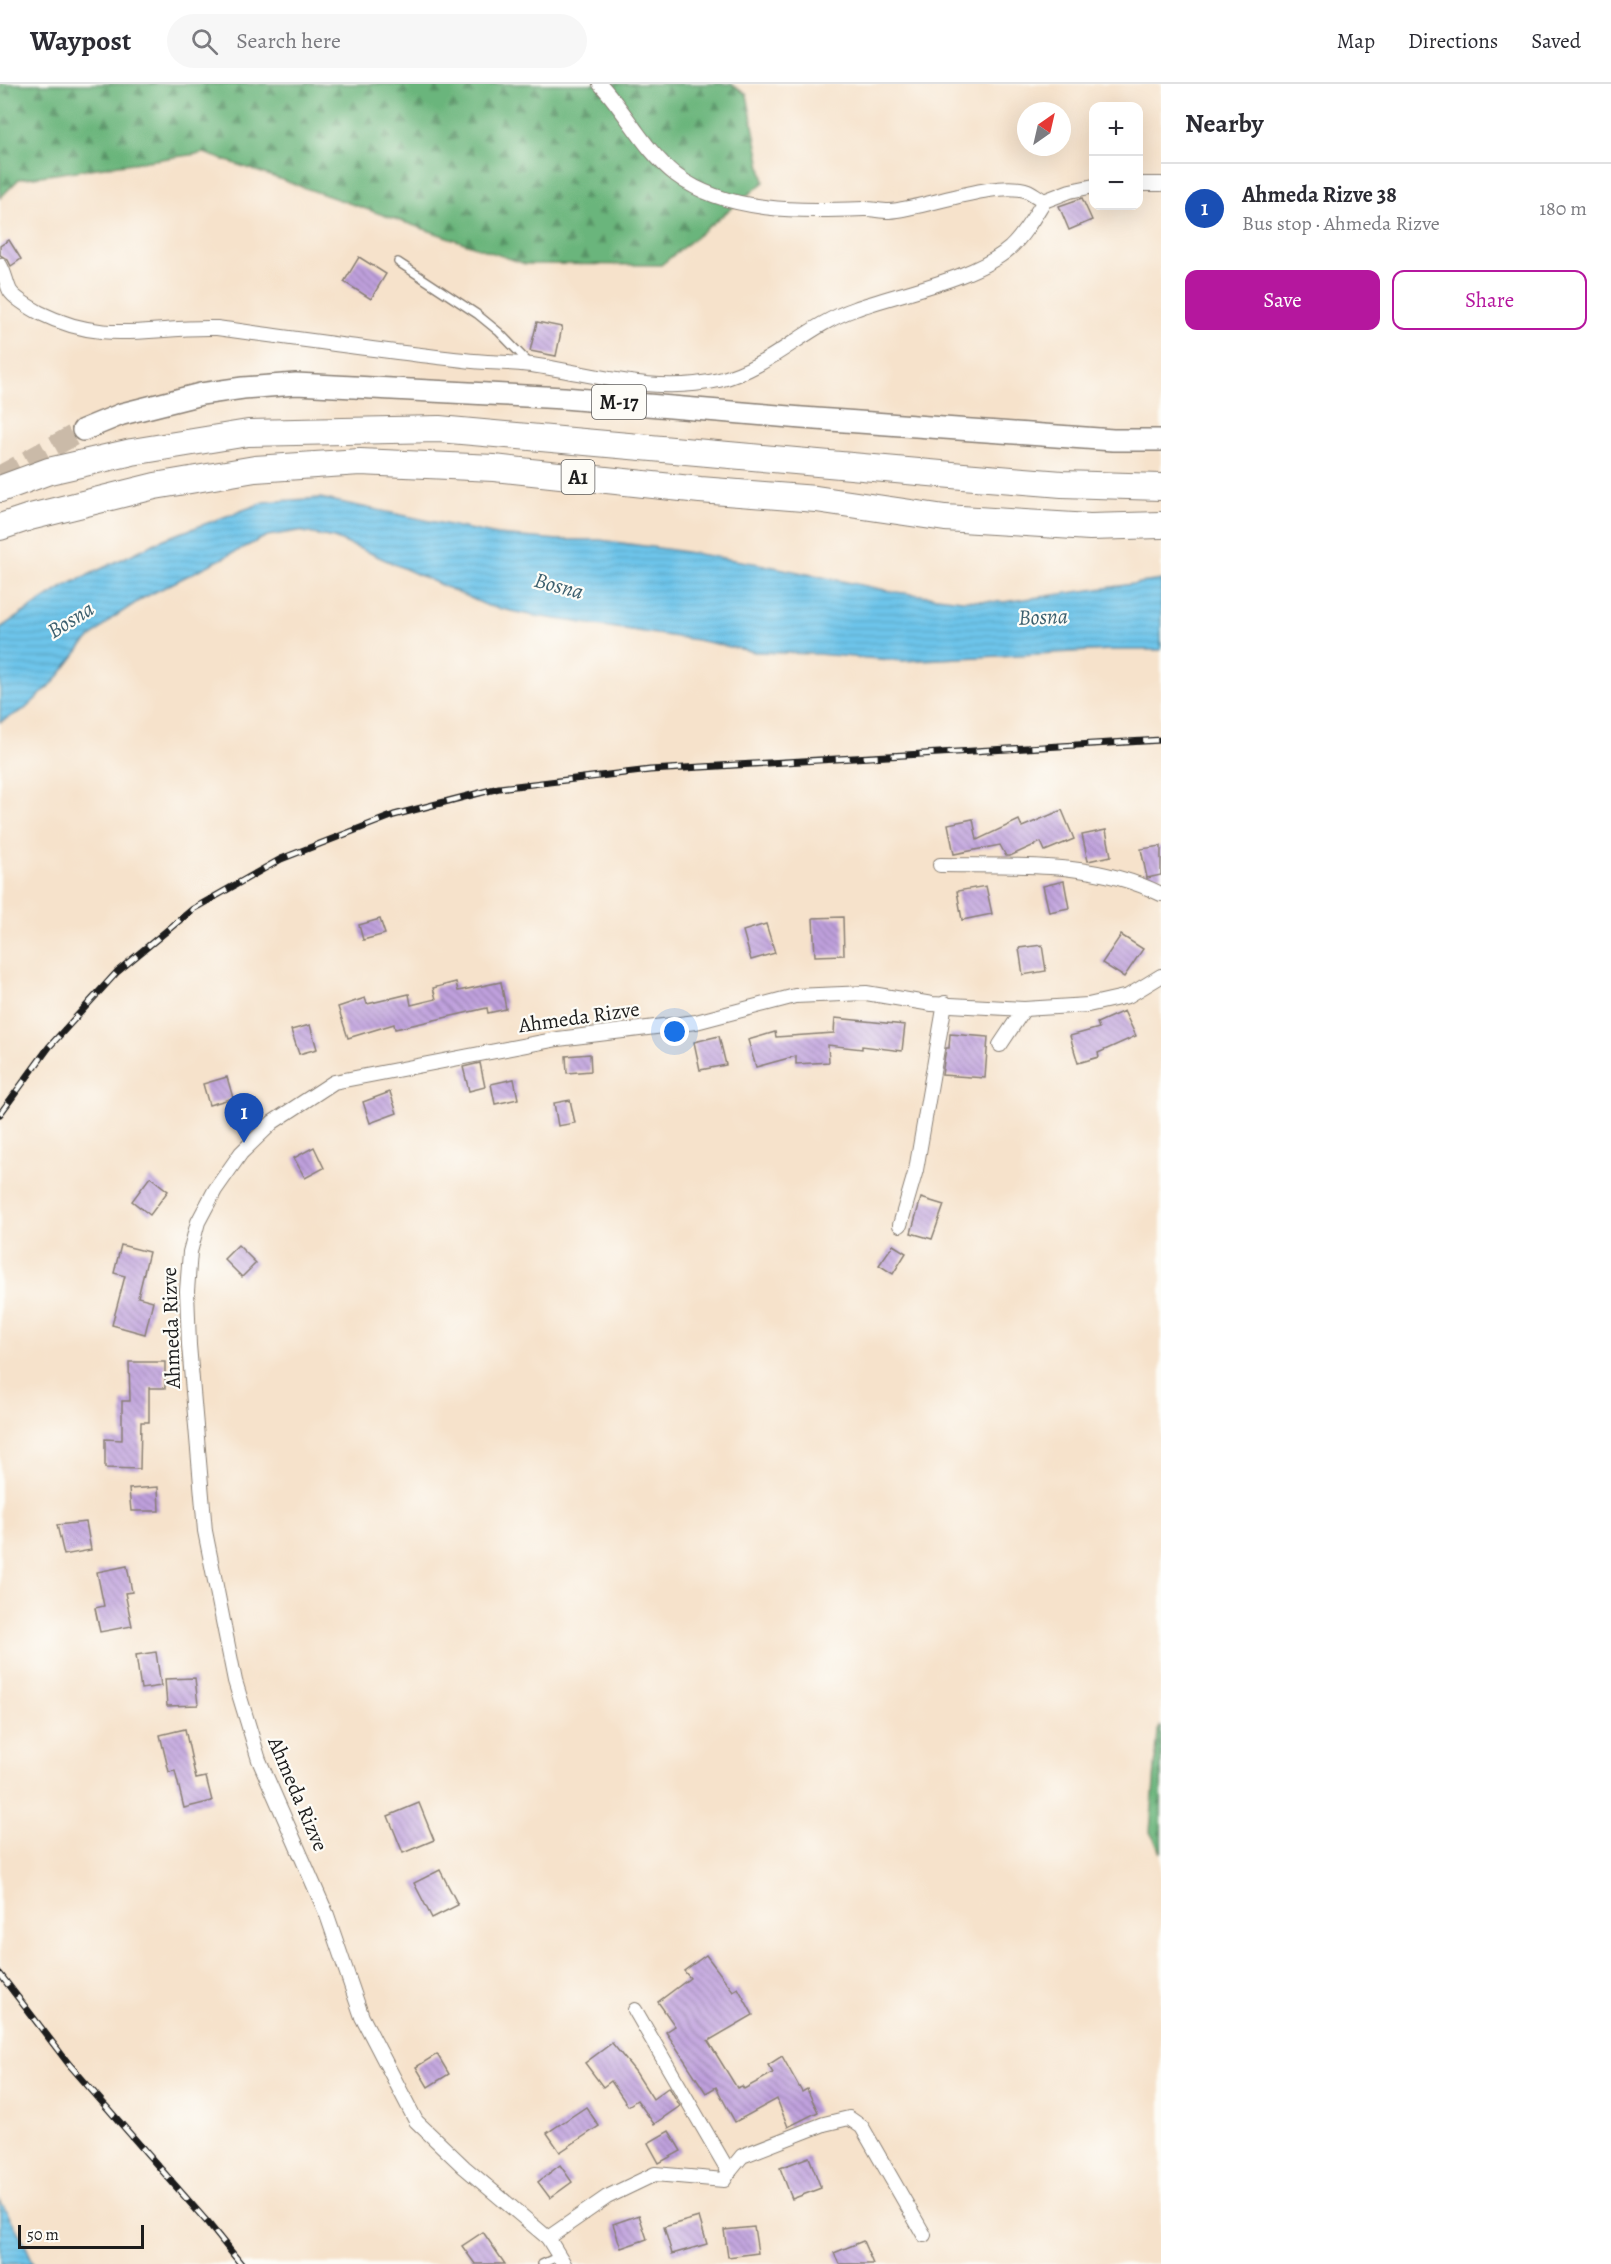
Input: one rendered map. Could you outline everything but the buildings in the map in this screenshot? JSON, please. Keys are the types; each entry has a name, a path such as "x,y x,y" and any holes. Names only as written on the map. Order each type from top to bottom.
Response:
{"highway":[{"name":"A1","path":"0,489 60,468 132,452 248,434 439,429 996,479 1161,487"},
{"name":"A1","path":"0,527 30,517 155,486 255,470 360,462 494,468 816,500 945,518 1090,527 1161,525"}],"main road":[{"name":"M-17","path":"83,430 122,414 201,394 296,384 564,398 802,418 1102,439 1161,440"}],"street":[{"path":"600,84 654,156 677,176 707,193 746,204 785,208 888,211 1003,189 1027,191 1044,201"},
{"path":"1143,184 1159,185"},
{"path":"0,265 11,292 34,310 80,329 137,333 189,327 217,328 465,360 531,365 617,382 687,385 719,380 745,372 766,362 827,321 852,309 938,283 995,260 1011,247 1029,226 1044,201 1070,191 1089,187"},
{"path":"563,371 564,398"},
{"path":"940,865 1048,867 1081,870 1117,877 1161,894"},
{"name":"Ahmeda Rizve","path":"561,2260 548,2238 464,2168 416,2121 362,2017 327,1915 259,1760 235,1681 206,1531 189,1345 187,1291 190,1252 198,1222 215,1190 241,1153 273,1122 334,1082 558,1039 696,1022 795,996 866,993 932,1004 1024,1009 1088,1005 1128,996 1161,976"},
{"path":"900,1225 916,1170 945,1003"},
{"path":"1000,1045 1024,1009"},
{"path":"635,2010 729,2172"},
{"path":"548,2238 607,2197 655,2174 724,2180 742,2156 824,2124 849,2118 862,2127 924,2235"}],"lane":[{"path":"1143,191 1159,185"},
{"path":"398,262 484,320 531,365"},
{"path":"542,2264 561,2260"}],"green space":[{"path":"0,84 731,84 747,95 764,182 661,265 525,264 204,153 19,179 0,198"},
{"path":"1161,1725 1161,1852 1150,1832 1158,1731"}],"water":[{"name":"Bosna","path":"320,498 497,535 558,540 600,540 673,550 759,564 895,592 962,600 1004,602 1161,580 1161,650 1110,650 903,661 818,654 755,652 697,640 530,615 488,606 334,538 298,531 267,536 143,598 111,619 82,646 55,681 25,709 0,722 0,628 63,587 164,539 265,502"},
{"path":"0,2200 24,2242 34,2264 0,2264"}],"tunnel":[{"path":"0,476 83,430"}],"railway":[{"path":"0,1114 49,1047 117,972 193,909 281,859 394,815 499,788 650,770 1161,740"},
{"path":"0,1974 68,2063 241,2264"}],"place":[{"name":"Ahmeda Rizve 38","path":"244,1143"}]}
